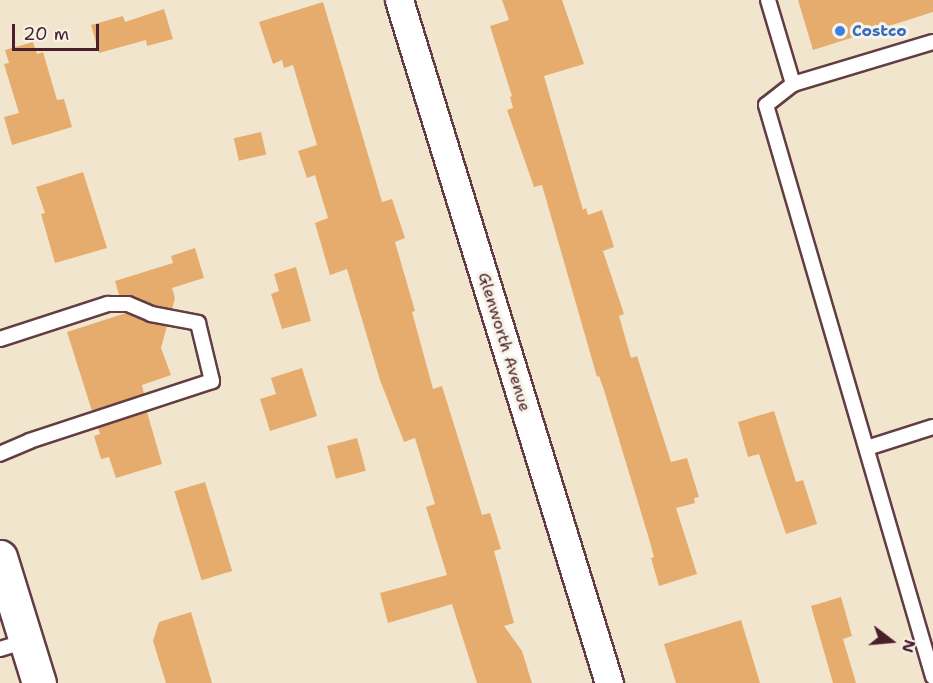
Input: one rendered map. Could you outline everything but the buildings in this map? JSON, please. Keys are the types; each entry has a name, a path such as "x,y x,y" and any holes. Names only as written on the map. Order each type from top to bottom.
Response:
{"street":[{"name":"Glenworth Avenue","path":"399,0 609,683"},
{"path":"0,557 13,645 39,683"}],"lane":[{"path":"768,0 793,84"},
{"path":"933,42 793,84 766,105 933,677"},
{"path":"0,339 108,304 128,304 151,314 198,323 212,381 0,454"},
{"path":"867,448 933,427"}],"place":[{"name":"Costco","path":"840,31"}]}
